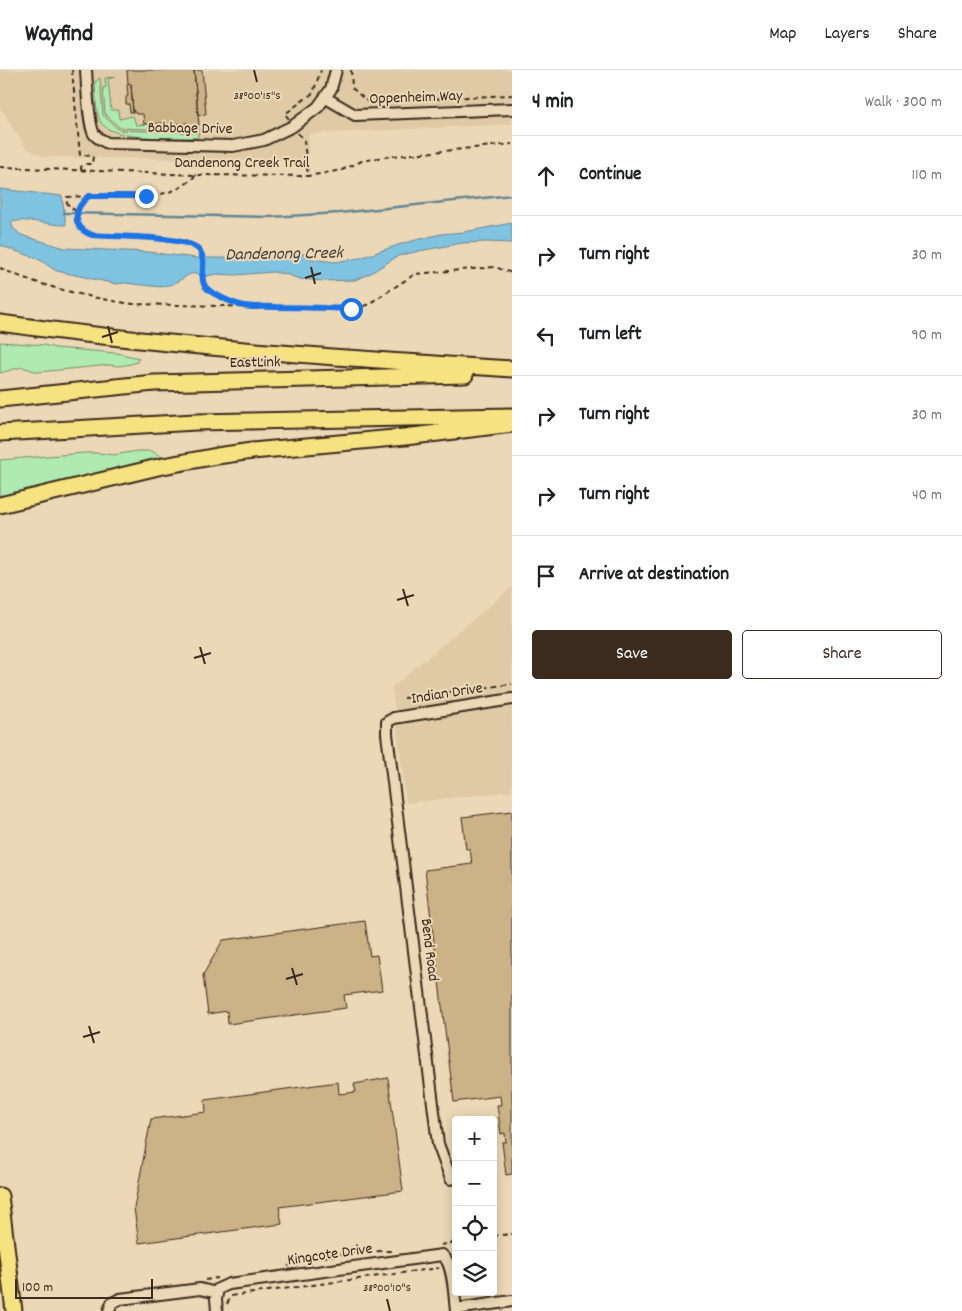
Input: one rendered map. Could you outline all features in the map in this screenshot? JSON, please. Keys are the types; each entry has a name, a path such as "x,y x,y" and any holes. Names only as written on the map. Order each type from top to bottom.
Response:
{"highway":[{"path":"0,323 113,337 273,353 512,369"},
{"name":"EastLink","path":"0,399 154,383 512,374"},
{"path":"0,433 196,422 512,416"},
{"path":"0,505 158,467 217,456 512,424"},
{"path":"0,1196 14,1311"}],"street":[{"name":"Babbage Drive","path":"86,70 91,124 94,133 107,143 233,146 264,140 293,126 318,107 326,98 331,89 336,70"},
{"name":"Oppenheim Way","path":"326,98 355,115 512,109"},
{"name":"Indian Drive","path":"387,722 394,718 512,699"},
{"name":"Bend Road","path":"387,722 388,743 438,1144 451,1179"},
{"name":"Kingcote Drive","path":"218,1291 229,1284 238,1282 442,1255 450,1266 451,1275"},
{"path":"451,1275 456,1310 512,1302"},
{"path":"109,1311 112,1303 120,1299 205,1288 218,1291 216,1299 217,1311"}],"path":[{"path":"72,70 80,155 93,156 92,164 84,164 81,167 81,171"},
{"path":"308,176 304,141 285,114 313,93 321,70"},
{"path":"350,70 352,88 368,102 512,95"},
{"name":"Dandenong Creek Trail","path":"0,167 196,175 308,176 342,170 362,161 384,157 512,144"},
{"path":"76,211 67,204 67,197 157,196 169,193 186,184 196,175"},
{"path":"89,196 76,211 78,224 83,232 92,235 186,242 195,246 200,251 202,257 203,284 206,289 244,306"},
{"path":"0,268 44,284 123,303 351,309 367,305 415,274 495,266 512,273"},
{"path":"404,698 512,684"},
{"path":"497,1236 512,1234"},
{"path":"227,1305 226,1302 230,1296 429,1269 438,1268 444,1271 445,1276 451,1275"}],"shaded area":[{"path":"0,70 512,70 512,124 309,134 307,161 44,157 26,148 0,108"},
{"path":"512,587 512,791 406,803 392,687"}],"green space":[{"path":"115,77 108,79 111,110 118,110 119,119 133,116 136,125 188,123 188,126 199,127 199,131 120,128 105,114 103,88 106,87 105,78"},
{"path":"100,78 103,115 119,130 199,133 197,138 144,137 116,132 106,128 98,117 96,107 95,82"},
{"path":"0,342 117,353 139,358 137,362 117,366 110,365 38,372 22,367 0,373"},
{"path":"137,451 151,451 162,457 0,498 0,460 84,453 114,455"}],"water":[{"path":"0,189 62,196 66,225 25,221 11,222 13,228 21,235 65,248 147,252 196,258 227,258 287,252 304,254 311,259 335,262 360,258 404,243 441,234 464,232 512,223 512,243 462,243 419,251 398,256 369,274 355,280 323,281 300,279 273,272 234,275 216,274 202,277 197,273 190,274 173,284 161,287 125,283 116,284 57,271 40,260 0,245"}],"building":[{"path":"127,70 194,70 199,125 188,126 188,123 144,124 143,114 133,112 131,84 128,84"},
{"path":"194,70 202,70 206,114 198,115"},
{"path":"131,84 133,112 130,112 129,104 126,104 126,97 128,96 127,85"},
{"path":"512,811 512,1174 506,1175 502,1142 506,1142 505,1133 501,1134 497,1105 501,1105 500,1096 454,1102 425,870 472,864 470,849 466,849 462,817"},
{"path":"365,921 370,956 377,955 382,990 344,995 346,1008 228,1024 227,1011 208,1014 203,975 223,940"},
{"path":"388,1078 403,1191 279,1207 282,1224 139,1243 134,1208 151,1119 206,1112 205,1100 338,1082 339,1094 356,1092 354,1084"}],"waterway":[{"name":"Dandenong Creek","path":"64,213 270,217 339,213 512,195"}],"route":[{"path":"146,196 89,196 76,211 78,226 83,232 92,235 168,239 186,242 195,246 200,251 202,257 203,284 206,289 244,306 351,309"}]}
